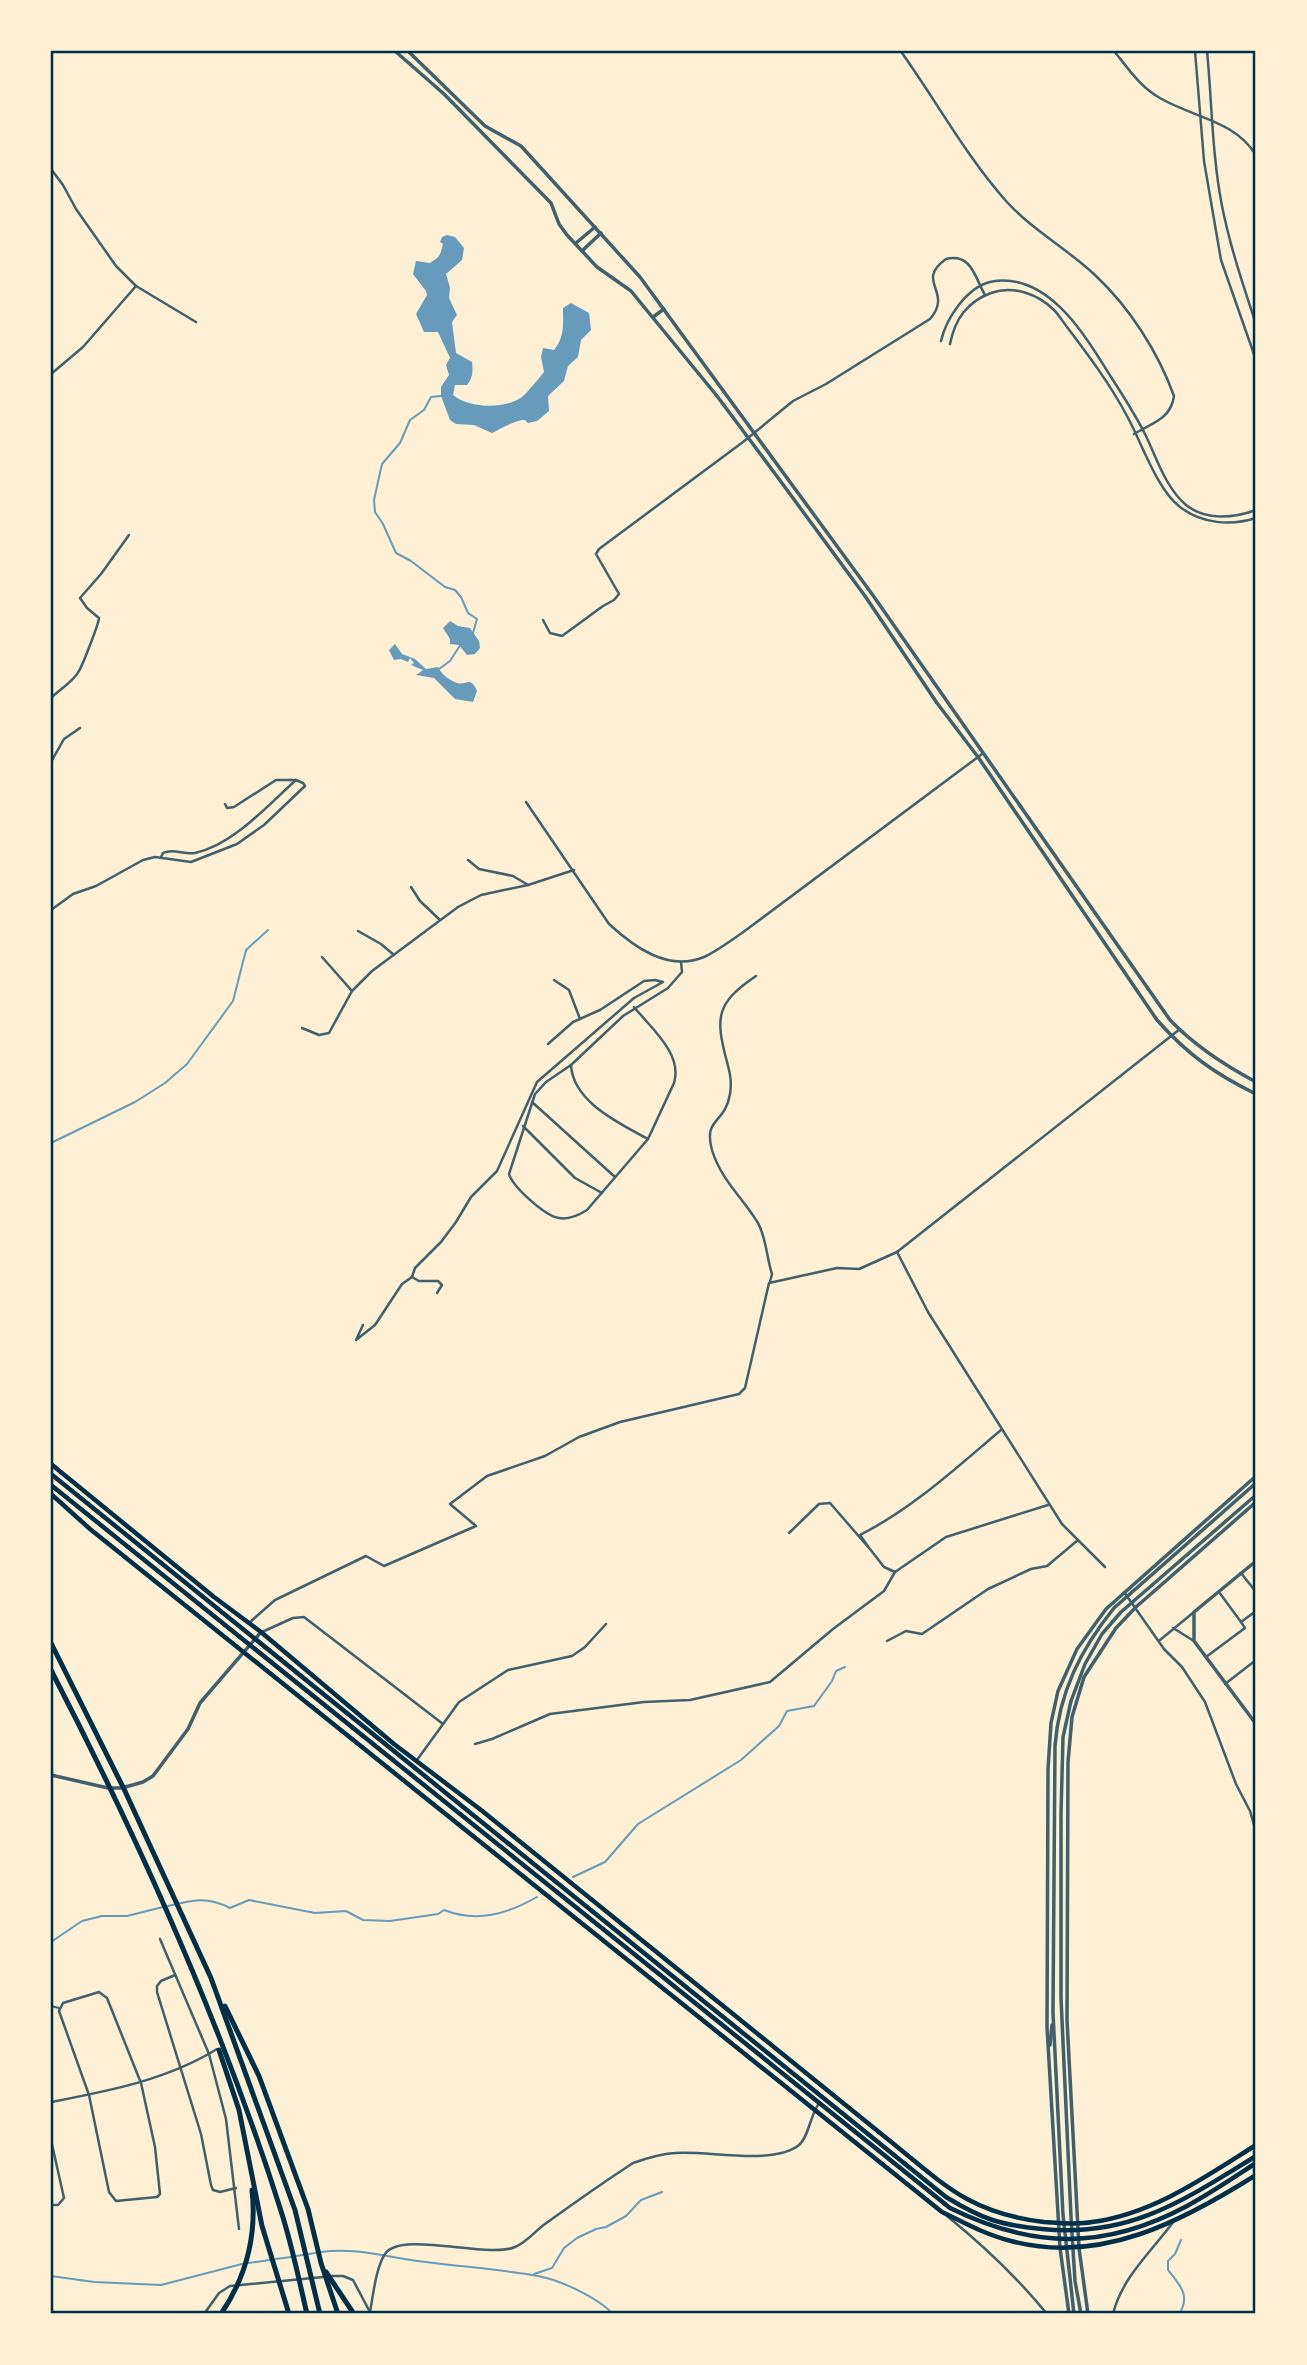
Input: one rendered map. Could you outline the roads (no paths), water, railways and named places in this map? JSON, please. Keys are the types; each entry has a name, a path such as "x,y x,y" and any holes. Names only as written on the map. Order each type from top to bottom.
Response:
{"highway":[{"path":"51,1643 124,1789 192,1939 259,2076 308,2209 321,2263 338,2314"},
{"path":"51,1670 110,1784 181,1945 230,2067 282,2213 307,2314"},
{"path":"211,1978 295,2210 320,2314"},
{"path":"196,1984 239,2110 262,2226 289,2314"},
{"path":"221,2314 236,2290 253,2236 247,2149"},
{"path":"321,2263 354,2314"}],"main road":[{"path":"51,1464 261,1632 350,1708 631,1930 952,2190 968,2200 1008,2216 1059,2223 1113,2218 1167,2198 1256,2145"},
{"path":"51,1474 946,2196 968,2210 988,2220 1059,2231 1116,2227 1145,2218 1256,2156"},
{"path":"51,1486 950,2208 999,2230 1031,2237 1079,2239 1138,2228 1188,2206 1256,2163"},
{"path":"51,1494 90,1529 942,2212 1012,2242 1079,2248 1131,2238 1174,2221 1256,2175"}],"street":[{"path":"396,51 444,94 551,203 559,223 582,251 606,276 626,286 653,317 717,396 865,596 1142,999 1172,1037 1194,1058 1256,1094"},
{"path":"408,51 485,126 521,146 640,277 864,582 1170,1020 1205,1051 1230,1069 1256,1082"},
{"path":"1114,51 1143,86 1158,97 1213,121 1247,140 1256,155"},
{"path":"1195,51 1204,161 1221,260 1256,360"},
{"path":"1207,51 1222,204 1256,324"},
{"path":"902,53 1007,202 1096,275 1141,331 1174,396 1170,412 1134,433"},
{"path":"444,94 449,90"},
{"path":"454,105 459,100"},
{"path":"51,169 116,266 136,286 196,322"},
{"path":"576,243 595,227"},
{"path":"582,251 601,233"},
{"path":"543,620 550,633 562,636 614,600 619,594 596,554 599,549 754,434 793,401 826,384 930,319 938,310 939,297 932,278 933,272 946,259 961,258 967,262 985,295"},
{"path":"941,341 953,314 964,299 980,287 993,282 1015,282 1051,298 1087,338 1143,429 1169,484 1179,498 1188,506 1223,517 1235,517 1256,510"},
{"path":"51,374 83,347 136,286"},
{"path":"950,344 965,308 985,295 1000,289 1024,291 1039,298 1055,310 1100,371 1128,418 1167,495 1180,508 1196,517 1229,524 1256,519"},
{"path":"653,317 664,309"},
{"path":"717,396 723,391"},
{"path":"51,698 79,672 100,623 99,618 80,598 129,535"},
{"path":"51,762 64,739 79,728"},
{"path":"526,802 610,924 625,939 650,955 681,962 703,957 742,933 984,752"},
{"path":"51,910 73,894 96,886 143,860 162,857 191,862 245,840 302,792 305,786 296,780 276,780 234,807 227,808 225,804"},
{"path":"162,857 168,850 194,853 237,833 296,780"},
{"path":"468,860 479,869 513,876 528,885"},
{"path":"302,1028 319,1035 329,1033 352,991 372,971 458,907 481,895 528,885 574,870"},
{"path":"411,887 420,901 440,920"},
{"path":"358,931 394,955"},
{"path":"322,957 352,991"},
{"path":"634,1007 669,1050 676,1065 674,1083 648,1139 616,1178 587,1210 559,1219 537,1206 516,1187 509,1174 535,1094 634,1007 667,988 682,972 681,962"},
{"path":"249,1623 275,1600 366,1556 384,1566 476,1526 450,1504 487,1476 545,1456 579,1437 620,1422 739,1394 745,1388 772,1275 760,1225 736,1196 721,1171 714,1157 709,1132 712,1124 722,1117 728,1108 731,1090 731,1078 720,1032 720,1018 726,1000 756,976"},
{"path":"554,980 569,990 580,1018"},
{"path":"363,1325 356,1340 375,1325 402,1284 412,1277 415,1268 441,1242 471,1197 497,1171 537,1082 634,999 663,982 644,981 600,1010 573,1022 548,1044"},
{"path":"769,1283 837,1268 859,1269 897,1252 1180,1030"},
{"path":"571,1065 572,1077 600,1111 648,1139"},
{"path":"532,1102 616,1178"},
{"path":"523,1126 575,1178 602,1193"},
{"path":"897,1252 928,1312 1062,1524 1105,1567"},
{"path":"412,1277 419,1281 438,1281 442,1284 437,1293"},
{"path":"869,1548 860,1535 880,1525 926,1493 1001,1430"},
{"path":"1074,2314 1061,2171 1053,2012 1056,1728 1068,1681 1097,1630 1126,1594 1256,1476"},
{"path":"1069,2314 1060,2248 1046,1997 1048,1769 1051,1723 1058,1691 1077,1649 1106,1609 1256,1483"},
{"path":"1081,2314 1068,2170 1062,2056 1061,1814 1066,1718 1085,1664 1102,1634 1132,1602 1256,1495"},
{"path":"1088,2314 1079,2248 1066,2021 1068,1762 1072,1717 1084,1677 1116,1628 1136,1607 1256,1502"},
{"path":"789,1533 819,1504 830,1503 884,1567 895,1572"},
{"path":"475,1744 550,1714 645,1702 690,1700 770,1682 833,1629 884,1591 895,1572 946,1537 1049,1504"},
{"path":"887,1641 906,1631 922,1634 988,1589 1031,1569 1047,1566 1078,1540"},
{"path":"1160,1640 1256,1561"},
{"path":"1241,1573 1256,1592"},
{"path":"1206,1657 1245,1628 1219,1592"},
{"path":"1126,1594 1205,1702 1256,1832"},
{"path":"1241,1622 1256,1611"},
{"path":"1194,1612 1194,1641"},
{"path":"51,1776 108,1788 132,1786 153,1776 188,1729 200,1703 249,1644 261,1632 293,1618 304,1617 443,1724"},
{"path":"416,1760 459,1702 508,1670 572,1656 606,1624"},
{"path":"1173,1628 1194,1641 1256,1724"},
{"path":"1225,1684 1256,1660"},
{"path":"160,1939 209,2054 226,2119 239,2229"},
{"path":"175,1975 161,1981 157,1992 201,2134 213,2190 220,2192 236,2188"},
{"path":"99,1992 107,1998 141,2082 155,2147 160,2194 157,2197 116,2201 112,2197 89,2095 59,2008 63,2003 99,1992"},
{"path":"1049,2058 1053,2012"},
{"path":"1062,2056 1066,2021"},
{"path":"51,2102 141,2082 180,2068 216,2050"},
{"path":"370,2313 384,2255 393,2247 445,2245 487,2251 515,2248 561,2212 634,2163 677,2152 743,2157 783,2151 799,2145 806,2134 814,2110 829,2091"},
{"path":"51,2140 64,2198 58,2205 51,2205"},
{"path":"1113,2314 1129,2279 1188,2206"},
{"path":"942,2212 983,2245 1022,2283 1047,2314"},
{"path":"204,2314 219,2293 230,2286 335,2276 353,2280 370,2313"}],"lane":[{"path":"51,2006 59,2008"}],"water":[{"path":"442,237 455,237 464,248 462,260 446,274 450,288 449,298 457,315 452,322 456,353 472,362 472,374 467,385 455,385 453,395 460,399 477,405 496,406 522,397 544,372 541,357 543,348 554,350 560,340 563,308 571,303 589,313 591,330 581,340 578,357 568,366 564,381 548,396 549,411 537,421 518,421 492,433 474,425 456,424 450,420 441,396 441,387 449,375 446,365 450,358 438,332 424,332 416,314 427,295 413,274 416,261 430,263 438,257 443,244 440,242"},
{"path":"450,621 470,628 479,641 480,648 475,654 467,655 459,645 450,644 443,628"},
{"path":"395,644 402,654 415,659 426,669 438,667 454,682 472,683 477,691 473,702 455,699 434,678 416,675 423,670 411,665 414,663 410,658 408,662 394,660 389,650"}],"waterway":[{"path":"441,396 431,397 424,410 410,420 400,443 382,464 374,500 375,512 396,553 445,587 455,590 461,597 468,613 477,619 473,633"},
{"path":"439,669 450,661 461,644"},
{"path":"51,1143 135,1102 165,1083 187,1064 233,1001 246,950 268,930"},
{"path":"573,1877 605,1862 638,1824 741,1760 779,1726 787,1711 814,1706 836,1671 845,1667"},
{"path":"168,1906 199,1900 230,1908 249,1900 315,1913 346,1911 363,1920 390,1921 438,1914 444,1910 468,1916 492,1915 537,1897"},
{"path":"51,1942 82,1921 102,1916 127,1916 163,1907"},
{"path":"534,2274 552,2268 564,2248 577,2238 606,2227 626,2216 641,2200 662,2192"},
{"path":"1179,2314 1184,2296 1168,2270 1168,2261 1175,2254 1181,2240"},
{"path":"321,2252 361,2252 538,2276 578,2290 598,2301 613,2314"},
{"path":"296,2256 315,2253"},
{"path":"276,2259 291,2257"},
{"path":"248,2263 270,2260"},
{"path":"51,2276 94,2282 161,2285 242,2264"}]}
